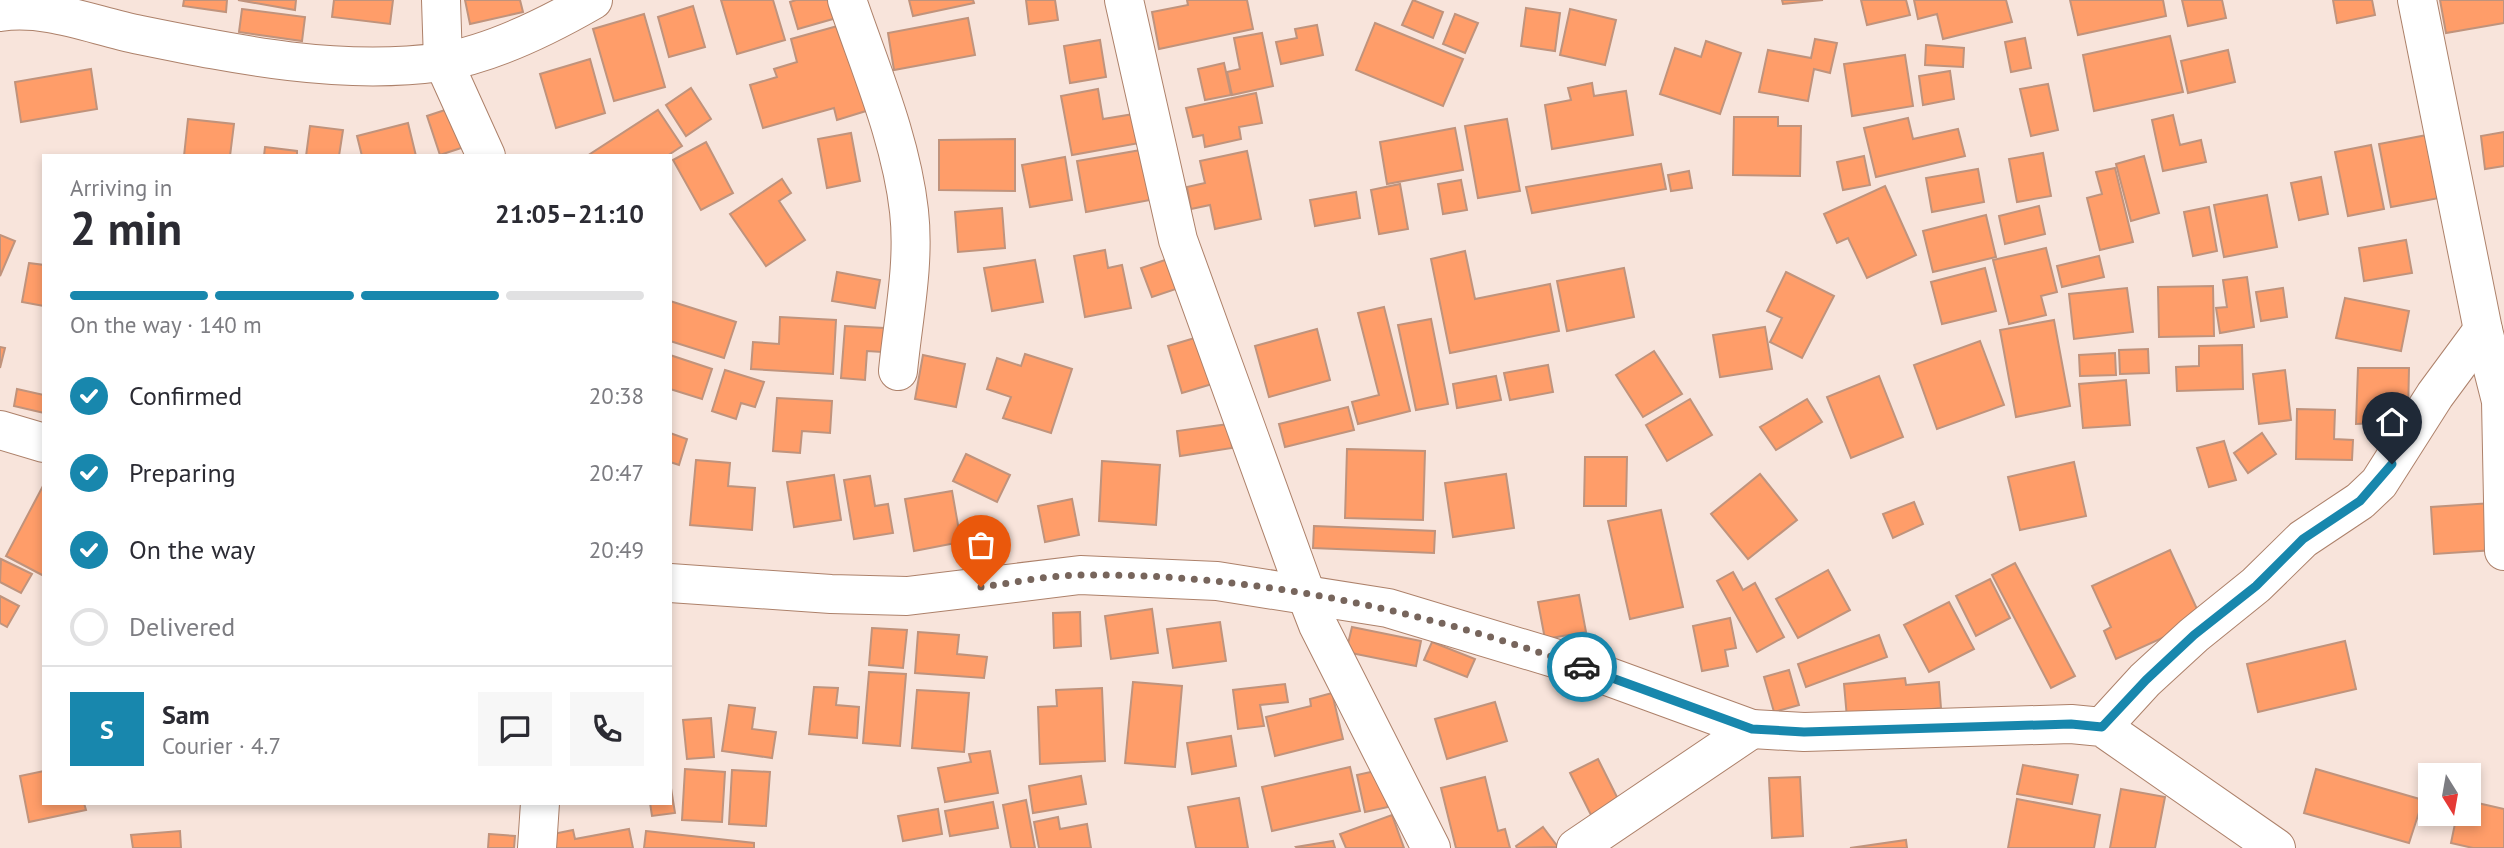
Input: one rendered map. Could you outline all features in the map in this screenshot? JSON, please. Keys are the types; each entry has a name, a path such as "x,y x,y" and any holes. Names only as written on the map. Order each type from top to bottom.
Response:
{"street":[{"path":"441,0 443,61 485,154"},
{"path":"0,12 15,10 56,14 139,35 308,64 393,66 443,61 504,43 593,0"},
{"path":"848,0 900,163 909,211 911,257 898,371"},
{"path":"1124,0 1178,240 1306,594 1318,625 1431,848"},
{"path":"2417,0 2483,330 2502,400 2504,551"},
{"path":"2102,727 2146,680 2194,635 2256,586 2303,539 2360,501 2379,483 2435,395 2483,330"},
{"path":"0,430 42,442"},
{"path":"672,583 831,594 907,596 1080,575 1217,581 1388,607 1574,664 1752,729 1804,732 2071,724 2102,727 2276,848"},
{"path":"1576,848 1752,729"},
{"path":"537,848 540,805"}],"building":[{"path":"184,0 227,0 226,12 183,6"},
{"path":"238,0 296,0 295,10"},
{"path":"334,0 393,0 390,24 332,17"},
{"path":"465,0 520,0 523,12 470,24"},
{"path":"721,0 773,0 785,40 737,54"},
{"path":"835,0 840,17 798,29 790,2"},
{"path":"909,0 973,0 974,3 913,16"},
{"path":"1026,0 1055,0 1058,20 1029,24"},
{"path":"1187,0 1247,0 1253,29 1159,49 1152,12 1188,5"},
{"path":"1413,0 1443,12 1433,38 1402,25"},
{"path":"1782,0 1823,0 1783,4"},
{"path":"1861,0 1906,0 1910,15 1867,25"},
{"path":"1914,0 2006,0 2012,22 1943,39 1937,14 1918,19"},
{"path":"2070,0 2163,0 2166,16 2078,35"},
{"path":"2182,0 2222,0 2226,18 2188,26"},
{"path":"2333,0 2372,0 2375,15 2337,23"},
{"path":"2440,0 2504,0 2504,23 2446,33"},
{"path":"693,6 705,47 669,57 658,17"},
{"path":"1526,8 1560,13 1555,51 1521,46"},
{"path":"242,9 305,17 302,41 239,32"},
{"path":"1570,9 1616,20 1605,65 1560,55"},
{"path":"644,14 665,87 614,101 593,29"},
{"path":"1455,14 1478,23 1465,53 1443,44"},
{"path":"968,18 975,55 894,70 888,33"},
{"path":"1375,23 1463,59 1443,106 1356,70"},
{"path":"841,25 866,111 837,120 834,108 763,128 750,85 777,77 774,69 797,62 791,39"},
{"path":"1317,25 1323,55 1281,64 1276,42 1297,38 1295,29"},
{"path":"1262,33 1273,86 1232,95 1227,72 1240,69 1234,38"},
{"path":"2170,36 2183,92 2094,111 2083,55"},
{"path":"2025,38 2031,68 2011,72 2005,42"},
{"path":"1815,39 1837,43 1830,73 1814,69 1808,101 1759,92 1768,50 1811,58"},
{"path":"1100,40 1106,77 1070,83 1064,46"},
{"path":"1706,41 1741,53 1720,114 1660,94 1675,48 1701,57"},
{"path":"1926,45 1964,48 1963,67 1925,65"},
{"path":"2228,50 2235,82 2188,93 2181,61"},
{"path":"1905,55 1913,106 1852,116 1844,64"},
{"path":"590,59 605,113 556,128 540,74"},
{"path":"1224,63 1231,95 1205,100 1198,69"},
{"path":"91,69 97,109 21,122 15,82"},
{"path":"1950,71 1954,99 1923,105 1919,76"},
{"path":"1592,83 1594,96 1626,91 1633,135 1552,149 1545,105 1571,100 1568,88"},
{"path":"2048,84 2058,130 2031,136 2020,89"},
{"path":"691,88 711,119 686,136 666,105"},
{"path":"1098,89 1103,119 1140,113 1145,142 1072,155 1061,96"},
{"path":"1256,93 1262,123 1239,127 1241,139 1205,147 1203,135 1193,137 1186,108"},
{"path":"451,108 464,147 440,154 427,116"},
{"path":"658,110 682,146 670,154 590,154"},
{"path":"2173,115 2180,145 2201,140 2206,162 2163,171 2152,120"},
{"path":"1734,117 1778,117 1778,126 1801,126 1800,176 1733,175"},
{"path":"1908,118 1913,139 1958,129 1965,156 1876,177 1864,128"},
{"path":"188,119 234,124 230,154 184,154"},
{"path":"1507,119 1520,191 1478,198 1465,126"},
{"path":"408,123 416,154 362,154 357,136"},
{"path":"310,126 343,130 339,154 306,154"},
{"path":"1455,128 1463,170 1387,184 1380,142"},
{"path":"2504,132 2504,166 2485,169 2481,136"},
{"path":"851,133 860,181 827,188 818,139"},
{"path":"2427,135 2439,198 2391,207 2379,144"},
{"path":"1015,139 1015,191 939,190 939,140"},
{"path":"706,142 733,193 701,210 673,160"},
{"path":"2371,145 2384,209 2348,216 2335,152"},
{"path":"265,147 297,151 297,154 264,154"},
{"path":"1141,150 1150,200 1086,212 1077,161"},
{"path":"1247,151 1261,219 1215,229 1210,205 1191,209 1187,187 1205,183 1200,161"},
{"path":"2043,153 2051,196 2017,202 2009,159"},
{"path":"1864,156 1870,185 1843,190 1837,162"},
{"path":"2144,156 2159,213 2131,221 2116,164"},
{"path":"1065,157 1072,200 1030,207 1022,165"},
{"path":"1661,164 1666,189 1532,213 1526,187"},
{"path":"2115,168 2133,242 2100,250 2087,198 2102,194 2096,172"},
{"path":"1978,169 1984,202 1932,212 1926,178"},
{"path":"1689,171 1692,188 1671,191 1668,175"},
{"path":"2321,177 2328,214 2299,220 2291,183"},
{"path":"782,179 791,193 779,201 805,240 766,266 730,214"},
{"path":"1461,180 1467,210 1443,214 1438,184"},
{"path":"1400,184 1408,229 1379,234 1371,190"},
{"path":"1885,186 1916,255 1867,278 1848,238 1837,243 1824,214"},
{"path":"1356,192 1360,218 1315,226 1310,200"},
{"path":"2267,195 2277,247 2224,257 2214,205"},
{"path":"2039,206 2045,234 2005,244 1999,216"},
{"path":"2209,207 2217,251 2193,256 2184,212"},
{"path":"1002,208 1005,248 958,252 955,212"},
{"path":"1986,215 1996,257 1933,272 1923,231"},
{"path":"0,235 15,241 0,276"},
{"path":"2406,240 2412,273 2364,281 2359,248"},
{"path":"2046,248 2057,292 2041,296 2046,315 2009,324 1993,260"},
{"path":"1105,250 1108,268 1122,265 1131,308 1085,317 1074,256"},
{"path":"1465,251 1475,299 1550,284 1559,331 1450,353 1431,259"},
{"path":"2099,256 2104,277 2062,287 2057,266"},
{"path":"1168,259 1179,288 1152,297 1141,268"},
{"path":"1035,260 1043,302 992,311 984,268"},
{"path":"29,263 42,265 42,306 22,302"},
{"path":"1624,268 1634,317 1567,331 1557,281"},
{"path":"1985,268 1996,311 1942,324 1931,282"},
{"path":"837,272 880,280 875,308 832,301"},
{"path":"1786,272 1834,296 1802,358 1770,342 1782,318 1767,311"},
{"path":"2247,277 2254,327 2220,333 2216,308 2227,307 2223,280"},
{"path":"2213,286 2214,336 2159,337 2158,287"},
{"path":"2127,288 2133,332 2074,339 2069,294"},
{"path":"2283,288 2287,317 2261,321 2256,292"},
{"path":"2345,298 2409,311 2401,351 2336,338"},
{"path":"672,302 736,322 724,358 672,342"},
{"path":"1384,307 1410,411 1358,424 1352,402 1379,395 1358,313"},
{"path":"780,317 836,320 833,374 751,369 753,342 779,344"},
{"path":"1431,319 1448,404 1416,410 1398,325"},
{"path":"2054,320 2070,406 2016,417 2000,330"},
{"path":"845,326 884,328 882,352 867,351 865,380 841,378"},
{"path":"1765,327 1772,369 1720,377 1713,335"},
{"path":"1317,329 1330,380 1269,397 1255,346"},
{"path":"1198,337 1212,384 1182,393 1168,346"},
{"path":"1980,341 2004,405 1937,429 1914,365"},
{"path":"2242,345 2243,389 2177,391 2176,367 2199,366 2199,346"},
{"path":"0,347 5,348 0,368"},
{"path":"2148,349 2149,373 2120,374 2119,350"},
{"path":"1654,351 1682,394 1643,417 1616,375"},
{"path":"2115,353 2116,375 2080,376 2079,355"},
{"path":"1025,354 1072,369 1051,433 1003,418 1011,397 987,389 997,358 1021,366"},
{"path":"923,355 965,364 956,407 915,399"},
{"path":"672,356 712,369 702,399 672,390"},
{"path":"1548,365 1553,392 1510,400 1504,373"},
{"path":"2358,368 2409,368 2408,415 2376,415 2376,423 2356,424"},
{"path":"725,370 764,382 755,407 741,403 736,419 712,411"},
{"path":"2285,370 2291,420 2259,424 2253,374"},
{"path":"1496,376 1501,400 1457,408 1453,384"},
{"path":"1879,376 1903,437 1851,458 1827,397"},
{"path":"2126,380 2130,425 2083,428 2079,384"},
{"path":"17,389 42,395 42,413 14,406"},
{"path":"777,398 832,401 830,433 802,431 800,453 773,451"},
{"path":"1690,399 1712,435 1667,461 1646,425"},
{"path":"1807,399 1822,422 1776,450 1760,427"},
{"path":"1348,407 1354,430 1285,447 1279,424"},
{"path":"2297,409 2335,410 2334,439 2353,440 2352,460 2296,459"},
{"path":"1229,424 1232,448 1180,456 1177,431"},
{"path":"2262,433 2276,454 2248,473 2234,453"},
{"path":"672,434 687,439 679,465 672,463"},
{"path":"2224,441 2236,480 2209,487 2197,448"},
{"path":"1347,449 1425,451 1423,520 1345,518"},
{"path":"966,454 1010,475 997,502 953,481"},
{"path":"1585,457 1627,457 1626,506 1584,506"},
{"path":"696,460 730,463 728,486 755,488 752,530 690,525"},
{"path":"1102,461 1160,465 1156,525 1099,521"},
{"path":"2074,462 2086,516 2020,530 2008,477"},
{"path":"1506,474 1514,528 1453,537 1445,483"},
{"path":"1760,474 1797,520 1748,559 1711,514"},
{"path":"834,475 841,520 794,527 787,482"},
{"path":"870,476 875,506 888,504 893,533 854,539 844,480"},
{"path":"42,488 42,575 6,556"},
{"path":"952,491 961,542 914,551 905,499"},
{"path":"1072,499 1079,535 1045,542 1038,506"},
{"path":"1914,502 1923,524 1893,538 1883,514"},
{"path":"2492,503 2495,550 2434,554 2431,507"},
{"path":"1661,510 1683,607 1630,619 1608,521"},
{"path":"1314,526 1435,531 1434,553 1313,548"},
{"path":"2170,550 2202,620 2116,659 2104,631 2111,627 2092,586"},
{"path":"1,559 32,574 21,593 0,582"},
{"path":"2015,563 2075,676 2051,688 1992,575"},
{"path":"1828,570 1850,610 1798,638 1776,599"},
{"path":"1733,572 1743,590 1755,583 1784,637 1757,652 1717,581"},
{"path":"1990,579 2010,618 1976,636 1956,596"},
{"path":"1579,595 1586,632 1545,639 1538,602"},
{"path":"0,596 19,606 7,627 0,623"},
{"path":"1949,602 1974,649 1929,672 1904,625"},
{"path":"1152,609 1158,653 1111,659 1105,616"},
{"path":"1080,612 1081,646 1054,648 1053,613"},
{"path":"1730,618 1736,648 1725,650 1728,666 1702,671 1693,626"},
{"path":"1220,622 1226,661 1173,668 1167,629"},
{"path":"1352,627 1421,641 1416,666 1346,652"},
{"path":"872,628 907,630 903,668 869,665"},
{"path":"918,632 959,635 957,654 987,657 984,678 915,673"},
{"path":"1879,635 1887,657 1806,687 1798,664"},
{"path":"2345,641 2356,689 2258,712 2247,664"},
{"path":"1432,642 1475,659 1467,677 1424,660"},
{"path":"1789,670 1799,705 1774,712 1764,677"},
{"path":"869,672 906,674 900,746 863,743"},
{"path":"1905,678 1906,685 1939,682 1941,708 1847,718 1844,684"},
{"path":"1133,682 1182,686 1175,767 1125,763"},
{"path":"1285,684 1288,702 1260,705 1264,726 1238,729 1233,690"},
{"path":"814,687 838,688 836,705 859,707 857,738 809,734"},
{"path":"1102,688 1105,761 1040,764 1038,707 1057,706 1056,690"},
{"path":"917,690 969,693 964,752 912,748"},
{"path":"1332,693 1343,739 1275,756 1266,717 1311,706 1310,699"},
{"path":"1495,702 1507,741 1447,759 1435,719"},
{"path":"729,705 755,708 752,729 776,732 772,758 722,751"},
{"path":"711,718 714,757 687,759 683,720"},
{"path":"1231,736 1236,766 1192,774 1187,743"},
{"path":"990,751 998,793 945,802 938,768 971,762 969,754"},
{"path":"1598,759 1619,801 1591,815 1570,773"},
{"path":"2023,765 2078,775 2072,804 2017,794"},
{"path":"1350,767 1360,811 1272,831 1262,787"},
{"path":"685,769 725,772 722,822 682,820"},
{"path":"2316,769 2418,799 2418,815 2409,843 2304,813"},
{"path":"732,770 770,772 766,826 729,824"},
{"path":"1380,770 1388,807 1365,812 1357,775"},
{"path":"42,771 42,805 85,805 86,810 29,822 20,776"},
{"path":"1081,776 1086,804 1033,813 1029,786"},
{"path":"1485,777 1498,831 1505,829 1510,848 1456,848 1441,788"},
{"path":"1800,777 1803,836 1772,838 1769,778"},
{"path":"2121,789 2165,797 2155,848 2110,848"},
{"path":"672,794 675,813 652,816 650,805 672,805"},
{"path":"1239,798 1248,848 1196,848 1188,807"},
{"path":"2017,799 2100,815 2094,848 2008,848"},
{"path":"1026,800 1035,848 1011,848 1003,805"},
{"path":"993,802 998,828 950,836 945,811"},
{"path":"2482,804 2504,809 2504,848 2473,848 2451,843 2455,826 2482,826"},
{"path":"938,809 942,834 903,841 898,816"},
{"path":"1392,815 1404,848 1346,848 1340,834"},
{"path":"1058,817 1060,829 1087,824 1091,848 1039,848 1034,822"},
{"path":"1543,827 1558,847 1517,848 1516,846"},
{"path":"629,829 633,848 555,848 553,834 573,830 575,839"},
{"path":"180,831 181,848 133,848 131,835"},
{"path":"646,831 754,843 754,848 644,848"},
{"path":"489,834 515,836 514,848 488,848"},
{"path":"1906,840 1907,848 1850,848"},
{"path":"1333,841 1335,848 1296,847"}],"way so far":[{"path":"981,587 1080,575 1217,581 1388,607 1582,667"}],"route":[{"path":"1582,667 1752,729 1804,732 2071,724 2102,727 2146,680 2194,635 2256,586 2303,539 2360,501 2379,483 2392,464"}]}
